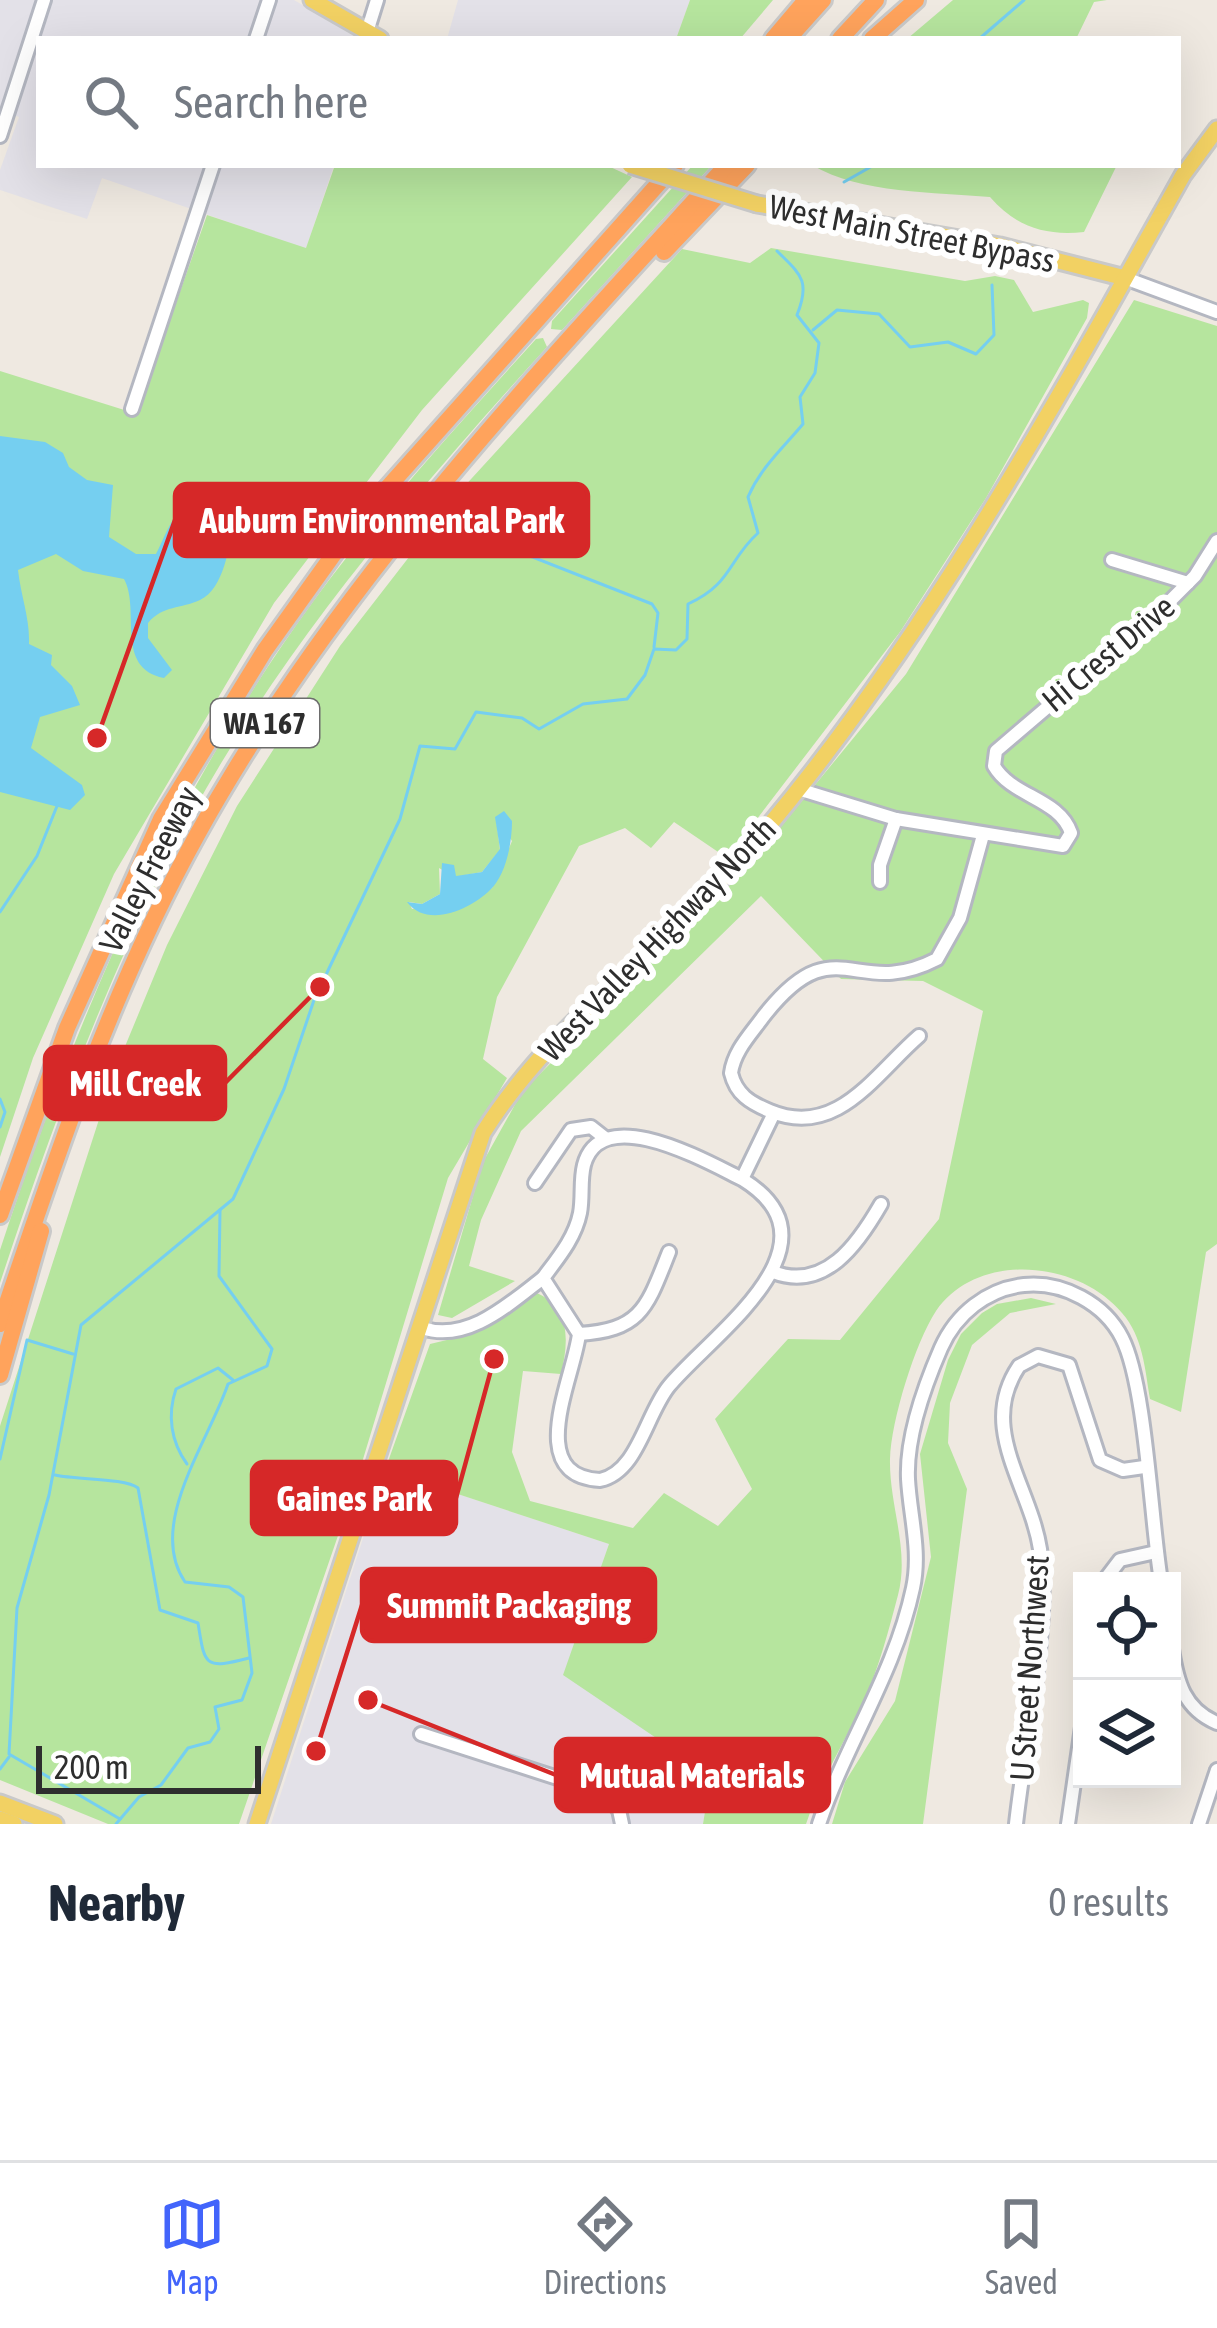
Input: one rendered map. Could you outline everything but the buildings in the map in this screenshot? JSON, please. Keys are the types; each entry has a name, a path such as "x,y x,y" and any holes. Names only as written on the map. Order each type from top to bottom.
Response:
{"highway":[{"path":"775,36 806,0"},
{"path":"791,36 823,0"},
{"path":"842,36 873,0"},
{"path":"875,36 916,0"},
{"path":"584,262 660,168"},
{"name":"Valley Freeway","path":"0,1215 95,962 161,818 206,742 356,523 672,168"},
{"name":"Valley Freeway","path":"0,1324 102,1034 159,908 250,745 391,546 724,168"},
{"path":"564,349 744,168"},
{"path":"0,1375 36,1254 56,1154"}],"main road":[{"path":"312,0 374,35"},
{"name":"West Valley Highway North","path":"257,1824 422,1328 472,1158 500,1106 724,876 798,789 980,531 1183,175 1217,129"},
{"name":"West Main Street Bypass","path":"640,168 757,204 1004,247 1126,278"},
{"path":"0,1803 56,1824"},
{"path":"0,1819 14,1824"}],"street":[{"path":"0,136 44,0"},
{"path":"257,36 269,0"},
{"path":"374,35 377,0"},
{"path":"132,409 212,168"},
{"path":"1126,278 1217,313"},
{"name":"Hi Crest Drive","path":"983,835 1063,846 1071,833 1055,810 1005,783 993,758 1000,743 1188,583 1217,542"},
{"path":"1112,560 1188,583"},
{"path":"798,789 896,819 983,835 960,918 937,958 885,974 824,966 811,970 784,990 738,1051 730,1073 734,1085 741,1096 774,1113 810,1118 834,1114 920,1036"},
{"path":"880,882 880,865 896,819"},
{"path":"742,1179 774,1113"},
{"path":"536,1183 571,1130 591,1127 605,1138 626,1136 685,1151 742,1179 763,1195 777,1228 773,1273 765,1290 668,1387 614,1477 588,1480 566,1466 557,1448 579,1334 542,1278"},
{"path":"422,1328 459,1333 542,1278 573,1233 584,1165 605,1138"},
{"path":"773,1273 805,1280 823,1272 864,1234 881,1204"},
{"path":"579,1334 611,1332 632,1323 669,1252"},
{"path":"819,1824 839,1768 880,1691 912,1592 917,1549 910,1444 938,1353 964,1313 989,1295 1040,1285 1070,1292 1105,1315 1129,1355 1159,1572"},
{"name":"U Street Northwest","path":"1016,1824 1042,1582 1037,1533 999,1426 1019,1366 1038,1356 1069,1365 1100,1460 1124,1470 1144,1467"},
{"path":"1111,1572 1120,1560 1156,1552"},
{"path":"1181,1677 1190,1705 1217,1723"},
{"path":"421,1734 593,1788 614,1799 622,1824"},
{"path":"1199,1824 1217,1770"},
{"path":"1068,1824 1073,1788"}],"shaded area":[{"path":"0,0 294,0 356,36 36,36 36,168 333,168 306,249 102,178 87,219 0,190 0,170 19,117 0,110"},
{"path":"458,0 690,0 677,36 448,36"},
{"path":"385,1470 609,1544 564,1675 712,1775 703,1824 271,1824"}],"green space":[{"path":"690,0 773,0 743,36 677,36"},
{"path":"953,0 1107,0 1094,2 1077,36 911,36"},
{"path":"334,168 612,168 632,177 422,410 274,603 114,874 33,1058 0,1157 0,371 137,414 207,215 306,248"},
{"path":"690,168 709,168 562,330 551,329 552,321"},
{"path":"818,168 1116,168 1084,232 1070,233 1044,231 1021,222 990,197 875,187"},
{"path":"771,248 965,281 995,276 1014,280 1033,312 1083,300 1089,303 1087,318 986,498 900,632 727,858 674,822 651,848 625,828 579,846 497,997 483,1059 507,1078 448,1178 354,1489 239,1824 108,1824 0,1780 0,1426 114,1073 167,945 237,806 340,646 461,490 682,249 750,263","holes":["496,818 512,841 492,888 412,909 409,902 422,904 440,894 439,868 455,877 482,872 500,850"]},
{"path":"1134,300 1217,326 1217,1244 1206,1252 1181,1412 1150,1399 1135,1332 1103,1295 1081,1282 1055,1273 1002,1271 954,1291 936,1311 920,1342 895,1424 890,1459 902,1561 891,1621 869,1688 806,1824 703,1824 711,1775 563,1675 609,1544 385,1470 430,1344 472,1334 534,1292 555,1306 566,1337 561,1374 523,1371 512,1452 530,1501 633,1528 664,1493 718,1526 752,1489 715,1419 788,1339 840,1340 939,1219 983,1011 923,981 841,979 761,896 521,1131 481,1220 469,1266 515,1281 452,1318 438,1315 483,1162 522,1092 760,852 906,674"},
{"path":"543,338 547,347 337,594 289,659 202,796 95,1020 0,1283 0,1250 94,996 130,914 213,755 260,678 365,535 507,371 536,339"},
{"path":"1031,1298 1056,1304 1010,1313 972,1345 950,1403 948,1443 967,1489 923,1824 832,1824 845,1782 895,1701 931,1557 920,1454 948,1360 961,1334 982,1313 997,1304"}],"water":[{"path":"0,436 45,442 63,453 69,467 87,480 113,485 109,537 136,554 156,554 176,515 192,502 215,500 233,522 215,586 200,600 160,613 148,623 148,638 172,670 164,678 139,663 124,579 83,571 56,554 18,570 29,644 52,655 51,665 72,686 80,705 40,717 31,748 82,785 85,795 70,810 0,792"},
{"path":"504,811 512,821 508,856 485,895 438,915 416,910 407,902 422,904 440,894 442,863 454,865 456,876 482,872 500,849 495,817"}],"waterway":[{"path":"982,36 1024,0"},
{"path":"844,182 869,168"},
{"path":"120,1819 9,1754 17,1608 49,1495 81,1325 233,1199 284,1089 314,1000 400,819 420,746 455,749 476,712 522,718 539,729 583,704 627,699 645,675 654,649 676,650 687,639 688,604 722,580 758,533 748,497 766,467 803,424 800,397 815,373 819,343 797,315 803,293 801,278 777,251"},
{"path":"813,330 837,310 879,314 910,347 948,342 976,354 994,335 992,285"},
{"path":"223,508 235,502 345,490"},
{"path":"449,519 461,529 652,604 658,613 654,647"},
{"path":"0,912 37,856 57,806"},
{"path":"0,1099 5,1112 0,1127"},
{"path":"116,1824 139,1797 161,1785 188,1748 210,1742 219,1729 215,1707 242,1700 252,1673 243,1597 229,1587 185,1582 175,1559 173,1535 185,1483 228,1384 267,1366 272,1349 219,1276 220,1210"},
{"path":"0,1459 27,1340 73,1354"},
{"path":"187,1464 172,1428 176,1389 218,1368 233,1380"},
{"path":"55,1475 123,1482 138,1488 160,1610 198,1623 209,1661 223,1664 249,1658"},
{"path":"0,1769 9,1757"}],"place":[{"name":"Auburn Environmental Park","path":"97,738"},
{"name":"Mill Creek","path":"320,987"},
{"name":"Gaines Park","path":"494,1359"},
{"name":"Mutual Materials","path":"368,1700"},
{"name":"Summit Packaging","path":"316,1751"}]}
